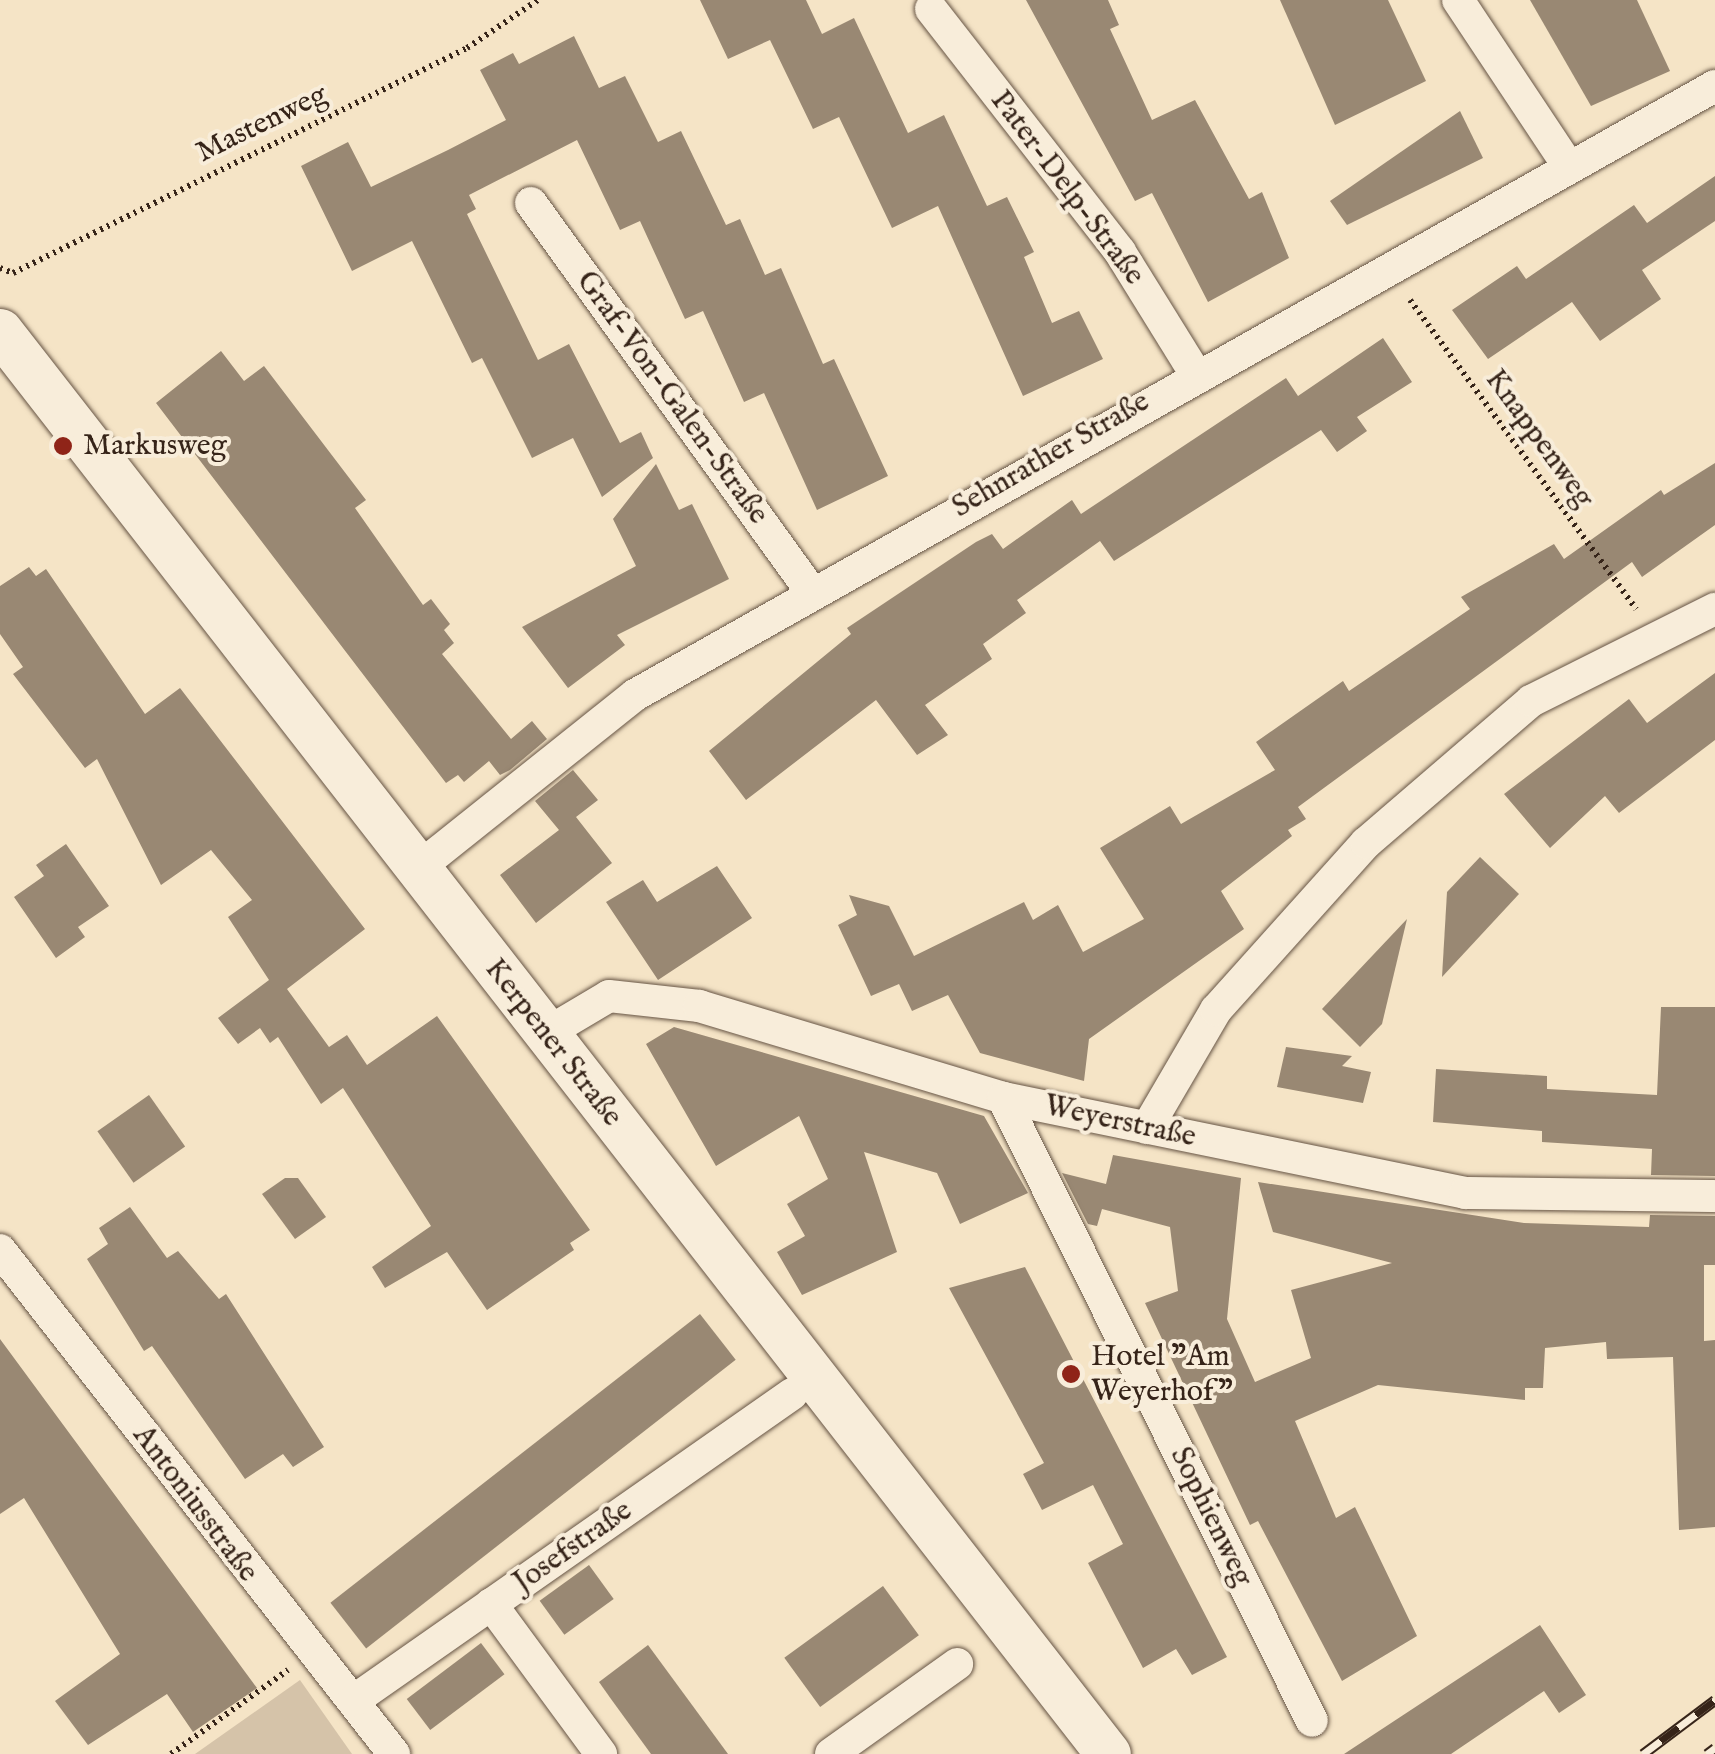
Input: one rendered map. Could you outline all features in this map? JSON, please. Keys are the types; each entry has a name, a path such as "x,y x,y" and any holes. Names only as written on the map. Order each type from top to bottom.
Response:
{"street":[{"path":"1458,0 1567,164"},
{"name":"Pater-Delp-Straße","path":"931,9 1120,252 1195,372"},
{"name":"Sehnrather Straße","path":"417,870 635,696 1195,372 1715,86"},
{"name":"Graf-Von-Galen-Straße","path":"531,203 812,593"},
{"name":"Kerpener Straße","path":"0,330 1108,1754"},
{"path":"1147,1128 1216,1010 1366,843 1531,701 1715,609"},
{"name":"Weyerstraße","path":"545,1034 609,996 700,1006 1003,1098 1464,1194 1715,1196"},
{"name":"Sophienweg","path":"1003,1098 1312,1720"},
{"name":"Antoniusstraße","path":"0,1250 310,1655 353,1701 394,1754"},
{"name":"Josefstraße","path":"353,1701 792,1394"},
{"path":"491,1604 601,1754"},
{"path":"832,1754 957,1664"}],"path":[{"name":"Mastenweg","path":"0,268 12,273 450,56 538,0"},
{"name":"Knappenweg","path":"1386,266 1657,638"},
{"path":"171,1754 310,1655"}],"shaded area":[{"path":"300,1680 352,1754 195,1754"}],"building":[{"path":"700,0 806,0 822,34 854,18 908,133 944,115 987,206 1007,197 1034,252 1024,257 1052,323 1079,311 1103,359 1023,396 938,206 892,228 839,117 813,129 770,40 728,59"},
{"path":"1026,0 1108,0 1119,25 1110,29 1152,120 1195,100 1249,199 1262,192 1289,258 1208,302 1152,193 1135,201"},
{"path":"1280,0 1388,0 1426,81 1335,125"},
{"path":"1530,0 1637,0 1670,71 1591,106"},
{"path":"574,36 599,88 625,76 658,142 681,131 726,225 740,219 765,275 781,268 823,364 834,359 888,476 817,510 764,393 744,402 703,311 685,319 640,221 620,230 577,140 469,195 476,209 467,214 538,360 569,344 620,443 641,432 653,458 602,497 573,438 532,458 482,358 472,363 412,241 352,271 301,166 348,142 371,187 506,120 480,70 513,53 519,64"},
{"path":"1460,111 1483,158 1347,225 1330,201"},
{"path":"1715,176 1715,221 1642,270 1661,299 1600,341 1572,302 1488,359 1452,310 1517,266 1526,279 1634,205 1647,223"},
{"path":"1383,338 1412,382 1357,417 1367,431 1337,452 1321,430 1114,561 1100,541 1017,600 1026,613 983,644 992,659 925,705 948,735 917,755 876,700 746,800 709,751 851,634 847,628 976,542 992,534 1003,549 1072,500 1081,514 1286,378 1298,396"},
{"path":"221,351 244,381 264,366 366,500 355,508 423,605 431,599 450,624 444,630 454,643 442,654 511,739 532,721 547,739 510,770 500,775 489,761 464,782 458,775 446,783 156,403"},
{"path":"1715,463 1715,525 1642,577 1632,562 1298,807 1306,819 1288,830 1292,836 1221,891 1244,929 1089,1039 1084,1081 980,1053 948,995 912,1011 899,984 871,996 838,925 857,915 849,895 889,906 914,956 1024,902 1033,920 1058,905 1083,952 1144,919 1100,848 1170,806 1181,824 1275,770 1256,742 1343,681 1349,691 1470,609 1461,597 1554,544 1564,559 1661,490 1664,495"},
{"path":"656,464 679,510 692,504 729,579 617,635 625,645 568,688 522,627 636,566 613,519"},
{"path":"29,567 36,576 46,569 145,714 180,688 365,929 287,989 329,1047 347,1035 367,1065 437,1016 590,1230 570,1243 574,1250 487,1310 447,1252 385,1288 372,1267 431,1226 343,1088 321,1104 278,1037 270,1043 260,1028 238,1044 218,1018 269,980 228,917 252,900 211,850 161,885 97,759 85,768 13,674 23,667 0,634 0,586"},
{"path":"1715,673 1715,740 1619,813 1605,796 1550,848 1504,794 1629,699 1647,723"},
{"path":"573,770 598,800 576,817 612,863 536,923 500,875 559,830 535,801"},
{"path":"66,844 109,906 78,927 85,937 56,958 14,897 44,876 36,865"},
{"path":"1480,857 1519,894 1442,977 1447,892"},
{"path":"717,866 752,918 658,980 606,902 643,880 657,902"},
{"path":"1407,919 1382,1024 1360,1047 1322,1009"},
{"path":"1661,1007 1715,1007 1715,1176 1651,1175 1652,1149 1542,1142 1542,1131 1433,1122 1436,1069 1547,1076 1547,1089 1657,1095"},
{"path":"674,1027 984,1116 1028,1193 960,1224 937,1173 864,1152 897,1252 802,1295 777,1252 805,1236 787,1204 828,1179 799,1116 716,1166 646,1044"},
{"path":"1286,1047 1352,1056 1342,1066 1371,1072 1363,1103 1277,1087"},
{"path":"149,1095 185,1147 134,1183 97,1131"},
{"path":"1113,1155 1241,1178 1227,1319 1255,1382 1311,1358 1291,1290 1392,1263 1273,1232 1258,1182 1524,1223 1649,1227 1650,1215 1715,1216 1715,1265 1704,1265 1704,1341 1715,1340 1715,1527 1679,1530 1673,1357 1607,1359 1606,1342 1545,1348 1543,1388 1525,1388 1525,1400 1378,1385 1295,1421 1336,1518 1355,1507 1417,1636 1342,1681 1258,1521 1250,1525 1145,1303 1178,1291 1170,1227 1102,1209 1097,1226 1088,1224 1062,1173 1106,1184"},
{"path":"285,1178 298,1178 326,1217 295,1239 262,1194"},
{"path":"130,1207 167,1258 178,1251 219,1299 226,1294 324,1447 293,1467 283,1454 245,1479 152,1346 144,1351 87,1259 108,1244 99,1228"},
{"path":"1025,1267 1227,1657 1192,1675 1176,1649 1143,1668 1115,1615 1088,1563 1123,1544 1093,1485 1042,1510 1023,1474 1044,1463 949,1288"},
{"path":"700,1314 736,1360 366,1648 330,1603"},
{"path":"0,1339 257,1688 193,1732 167,1694 88,1745 55,1701 120,1654 24,1498 0,1514"},
{"path":"589,1565 614,1599 564,1635 540,1601"},
{"path":"883,1586 919,1635 820,1707 784,1658"},
{"path":"1540,1625 1586,1695 1559,1713 1544,1691 1451,1754 1344,1754"},
{"path":"481,1643 504,1674 430,1730 407,1699"},
{"path":"648,1645 728,1754 651,1754 599,1682"}],"railway":[{"path":"1643,1754 1715,1700"},
{"path":"1707,1754 1715,1748"}],"place":[{"name":"Markusweg","path":"63,446"},
{"name":"Hotel \"Am Weyerhof\"","path":"1071,1374"}]}
